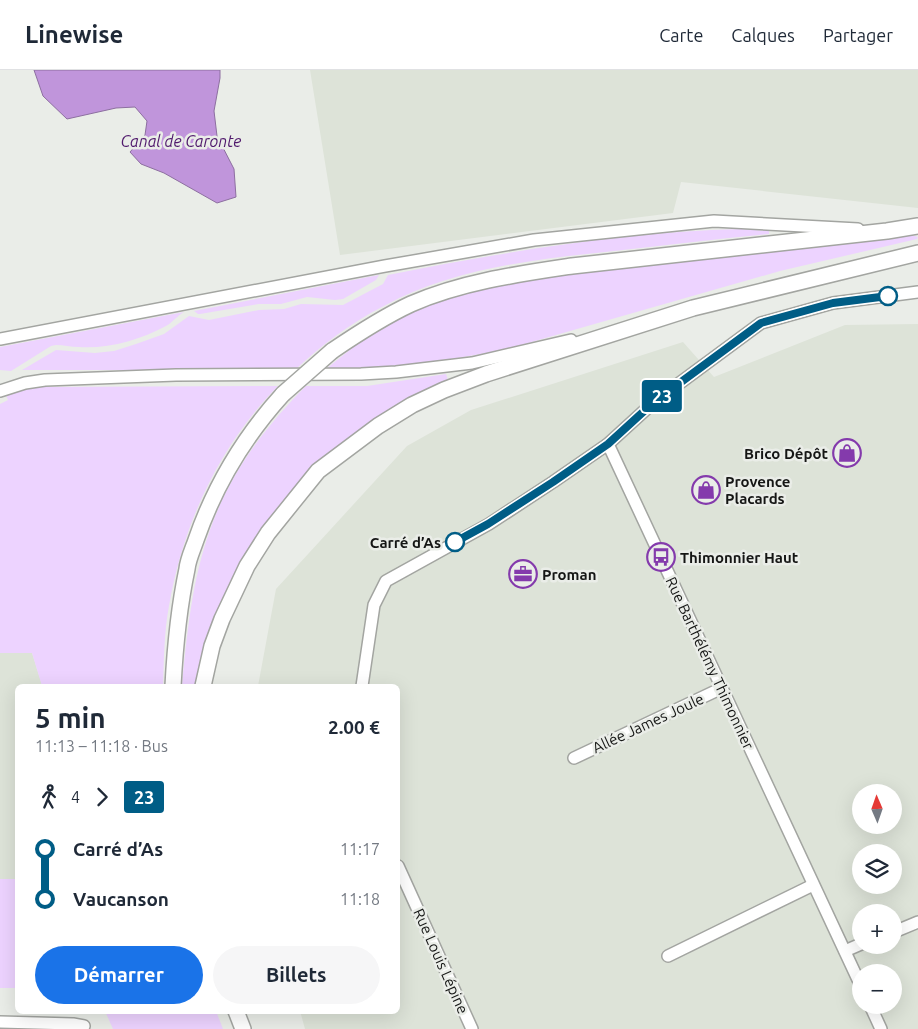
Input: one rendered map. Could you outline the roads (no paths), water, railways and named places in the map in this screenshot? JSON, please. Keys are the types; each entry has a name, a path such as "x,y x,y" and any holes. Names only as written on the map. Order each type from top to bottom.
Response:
{"main road":[{"path":"173,684 187,567 205,515 221,480 244,442 283,394 332,351 370,326 412,304 499,278 572,266 918,226"},
{"path":"203,684 212,646 230,600 247,566 273,525 318,471 378,426 412,405 486,374 693,308 918,253"},
{"path":"237,1014 243,1029"}],"street":[{"path":"1,339 420,259 534,240 714,221 887,231"},
{"path":"362,684 374,605 386,581 488,524 553,482 608,444 654,402 761,323 833,303 917,291"},
{"path":"0,391 25,383 45,380 176,375 361,374 436,368 472,362 636,326"},
{"name":"Rue Barthélémy Thimonnier","path":"608,444 852,966"},
{"name":"Allée James Joule","path":"574,758 722,688"},
{"name":"Rue Louis Lépine","path":"400,870 472,1029"},
{"path":"668,956 813,885"},
{"path":"902,929 918,922"},
{"path":"845,951 852,948"},
{"path":"874,1014 881,1029"},
{"path":"0,1022 84,1026"}],"water":[{"name":"Canal de Caronte","path":"34,70 220,70 214,111 217,136 234,169 236,197 217,203 164,173 141,164 130,152 145,135 147,121 135,107 116,108 67,119 43,96"}],"place":[{"name":"Brico Dépôt","path":"847,453"},
{"name":"Provence Placards","path":"706,490"},
{"name":"Carré d’As","path":"455,542"},
{"name":"Thimonnier Haut","path":"661,557"},
{"name":"Proman","path":"523,574"}]}
